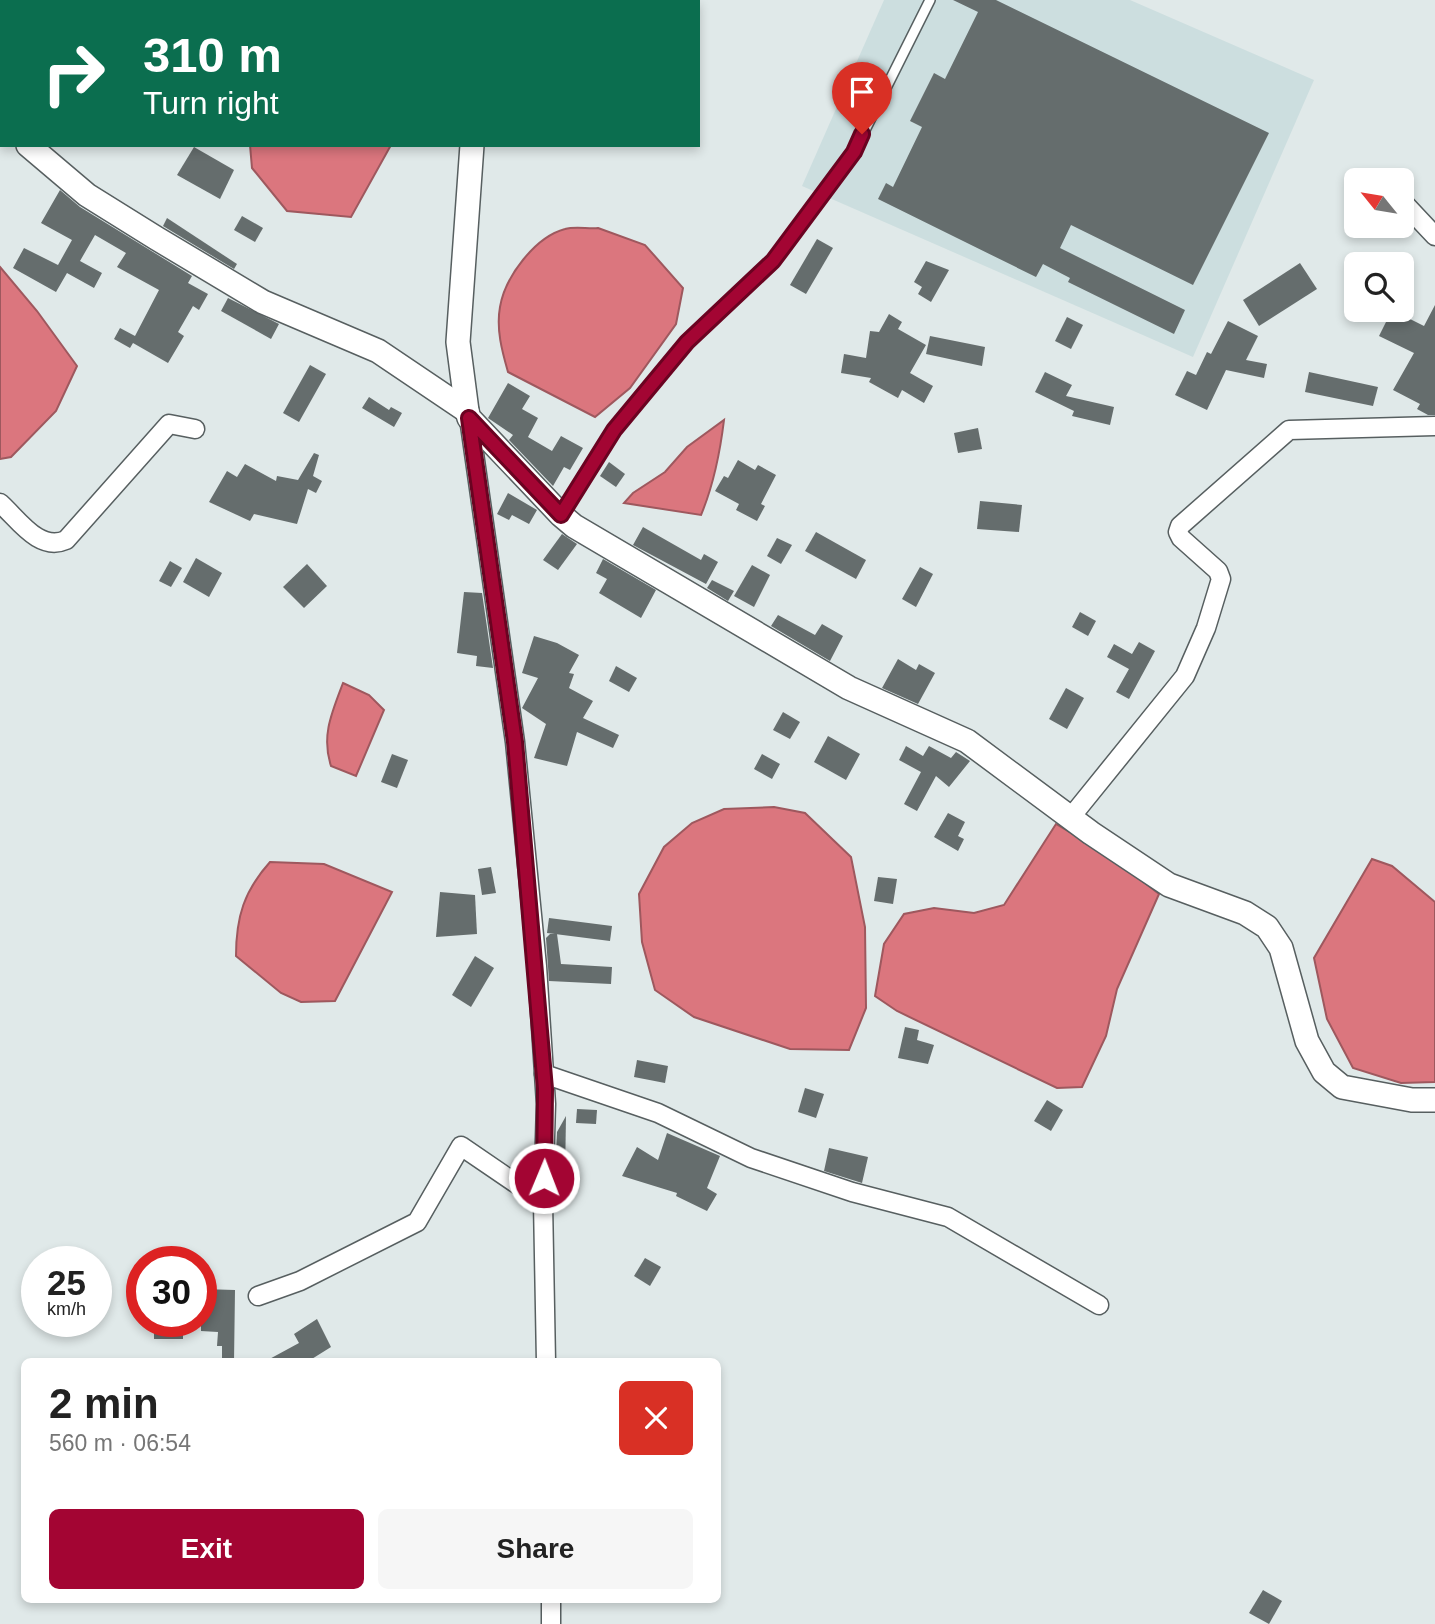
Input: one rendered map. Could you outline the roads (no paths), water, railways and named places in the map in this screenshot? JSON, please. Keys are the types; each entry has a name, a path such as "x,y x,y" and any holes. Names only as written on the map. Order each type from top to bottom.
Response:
{"street":[{"path":"30,147 87,195 263,302 378,351 468,414 561,515 849,688 967,741 1168,885 1245,913 1267,927 1281,948 1307,1041 1324,1072 1342,1087 1412,1100 1435,1100"},
{"path":"472,147 458,342 515,742 544,1074 546,1358"},
{"path":"1414,214 1435,236"},
{"path":"0,503 45,544 56,545 66,540 169,424 195,429"},
{"path":"1071,817 1177,687 1206,628 1221,579 1218,571 1181,538 1178,532 1180,526 1289,430 1435,426"},
{"path":"544,1074 658,1113 751,1158 852,1192 948,1217 1098,1305"},
{"path":"258,1297 300,1281 417,1222 461,1146 543,1202"},
{"path":"551,1603 551,1624"}],"lane":[{"path":"561,515 614,430 687,342 773,261 854,152 930,0"}]}
